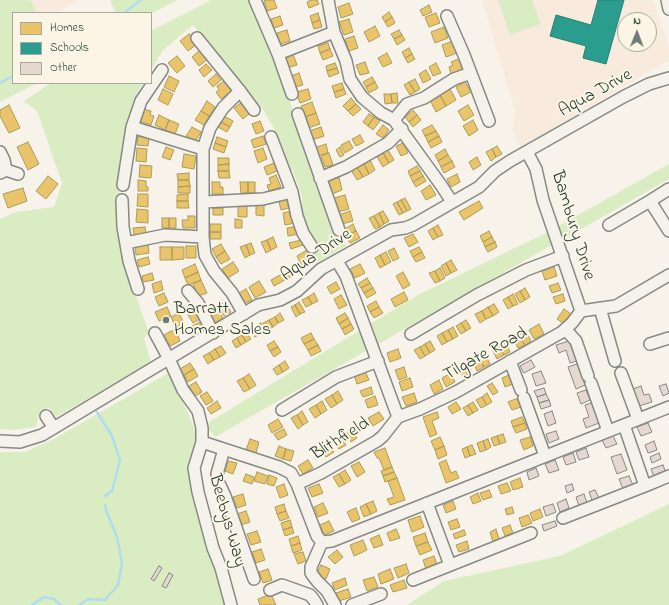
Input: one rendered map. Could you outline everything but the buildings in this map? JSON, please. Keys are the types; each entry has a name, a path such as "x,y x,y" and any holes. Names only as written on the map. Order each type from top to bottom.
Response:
{"street":[{"path":"255,0 278,54 292,94"},
{"path":"328,0 334,32 346,61 350,79 362,97 381,113 394,120 402,128 452,202"},
{"path":"666,0 669,9"},
{"path":"447,16 489,121"},
{"path":"278,54 334,32"},
{"path":"197,38 254,110"},
{"path":"123,184 132,127 141,101 162,70"},
{"path":"394,120 407,104 424,98 454,79 471,73"},
{"name":"Aqua Drive","path":"0,441 20,442 42,435 258,305 280,300 297,291 318,272 336,261 387,232 412,225 479,187 495,171 505,164 622,97 649,84 669,78"},
{"path":"240,91 223,108 210,128 203,149 203,237 205,255 211,266 232,293 244,314"},
{"path":"298,114 339,230"},
{"path":"132,127 203,149"},
{"path":"320,178 346,167 388,143 402,128"},
{"path":"271,137 292,192 304,233 312,247"},
{"path":"0,152 4,160 3,171 18,174"},
{"name":"Bambury Drive","path":"527,152 536,169 542,200 563,256 581,311"},
{"path":"610,225 669,190"},
{"path":"203,202 263,199 292,192"},
{"path":"122,200 123,227 129,261 138,289"},
{"path":"650,201 669,231"},
{"path":"126,243 165,236 203,237"},
{"path":"411,334 491,288 526,270 563,256"},
{"path":"336,261 346,276 398,417"},
{"path":"581,311 616,306 669,275"},
{"path":"188,291 198,303 213,333"},
{"path":"600,308 615,361"},
{"name":"Tilgate Road","path":"398,417 439,400 566,330 581,311"},
{"path":"566,330 576,341 608,431"},
{"name":"Beebys Way","path":"155,333 183,390 198,411 202,428 202,442 194,468 198,492 213,548 221,568 231,605"},
{"path":"650,344 669,338"},
{"path":"282,410 336,377 378,361"},
{"path":"510,361 545,456"},
{"path":"621,373 638,419"},
{"path":"322,542 332,541 669,407"},
{"path":"46,416 54,428"},
{"name":"Blithfield","path":"296,484 321,473 377,441 383,436 398,417"},
{"path":"624,425 645,486"},
{"path":"202,442 284,468 291,473 317,536 322,542"},
{"path":"224,450 217,474 218,481 225,496 254,579"},
{"path":"563,518 669,476"},
{"path":"427,503 450,565"},
{"path":"413,580 531,533"},
{"path":"322,542 310,566 310,573 328,591 335,605"},
{"path":"270,590 282,585 310,595 317,605"},
{"path":"352,605 381,594"}],"shaded area":[{"path":"0,0 78,0 58,12 12,12"},
{"path":"482,0 653,0 657,12 669,48 669,60 520,148 513,132 515,111"}],"green space":[{"path":"0,0 30,0 36,12 12,12 12,84 35,84 0,102"},
{"path":"110,0 177,0 152,13 152,12 115,12"},
{"path":"211,0 253,0 310,157 309,164 318,192 346,246 316,263 311,253 318,249 306,232 302,196 293,171 288,167 274,128 264,111 193,25 163,50 152,68 152,30"},
{"path":"498,0 532,0 541,24 510,35"},
{"path":"50,84 142,84 137,93 124,137 116,228 136,296 149,333 144,338 151,362 56,417 48,407 39,414 36,427 13,430 0,429 0,219 16,212 54,207 62,183 37,111 24,101"},
{"path":"669,164 669,179 562,240 557,227"},
{"path":"548,232 552,245 215,437 209,430 209,422 418,295"},
{"path":"170,372 198,437 189,464 211,551 222,582 220,587 221,597 227,599 228,605 0,605 0,452 25,452 54,439"},
{"path":"669,504 669,605 407,605 444,581 560,556"}],"waterway":[{"path":"125,12 141,0"},
{"path":"0,83 12,77"},
{"path":"97,412 112,436 120,460 112,491 105,496"},
{"path":"79,605 88,599 105,600 118,585 122,563 117,537 105,505"},
{"path":"32,605 44,597 54,599 61,605"}],"place":[{"name":"Barratt Homes Sales","path":"166,320"}]}
